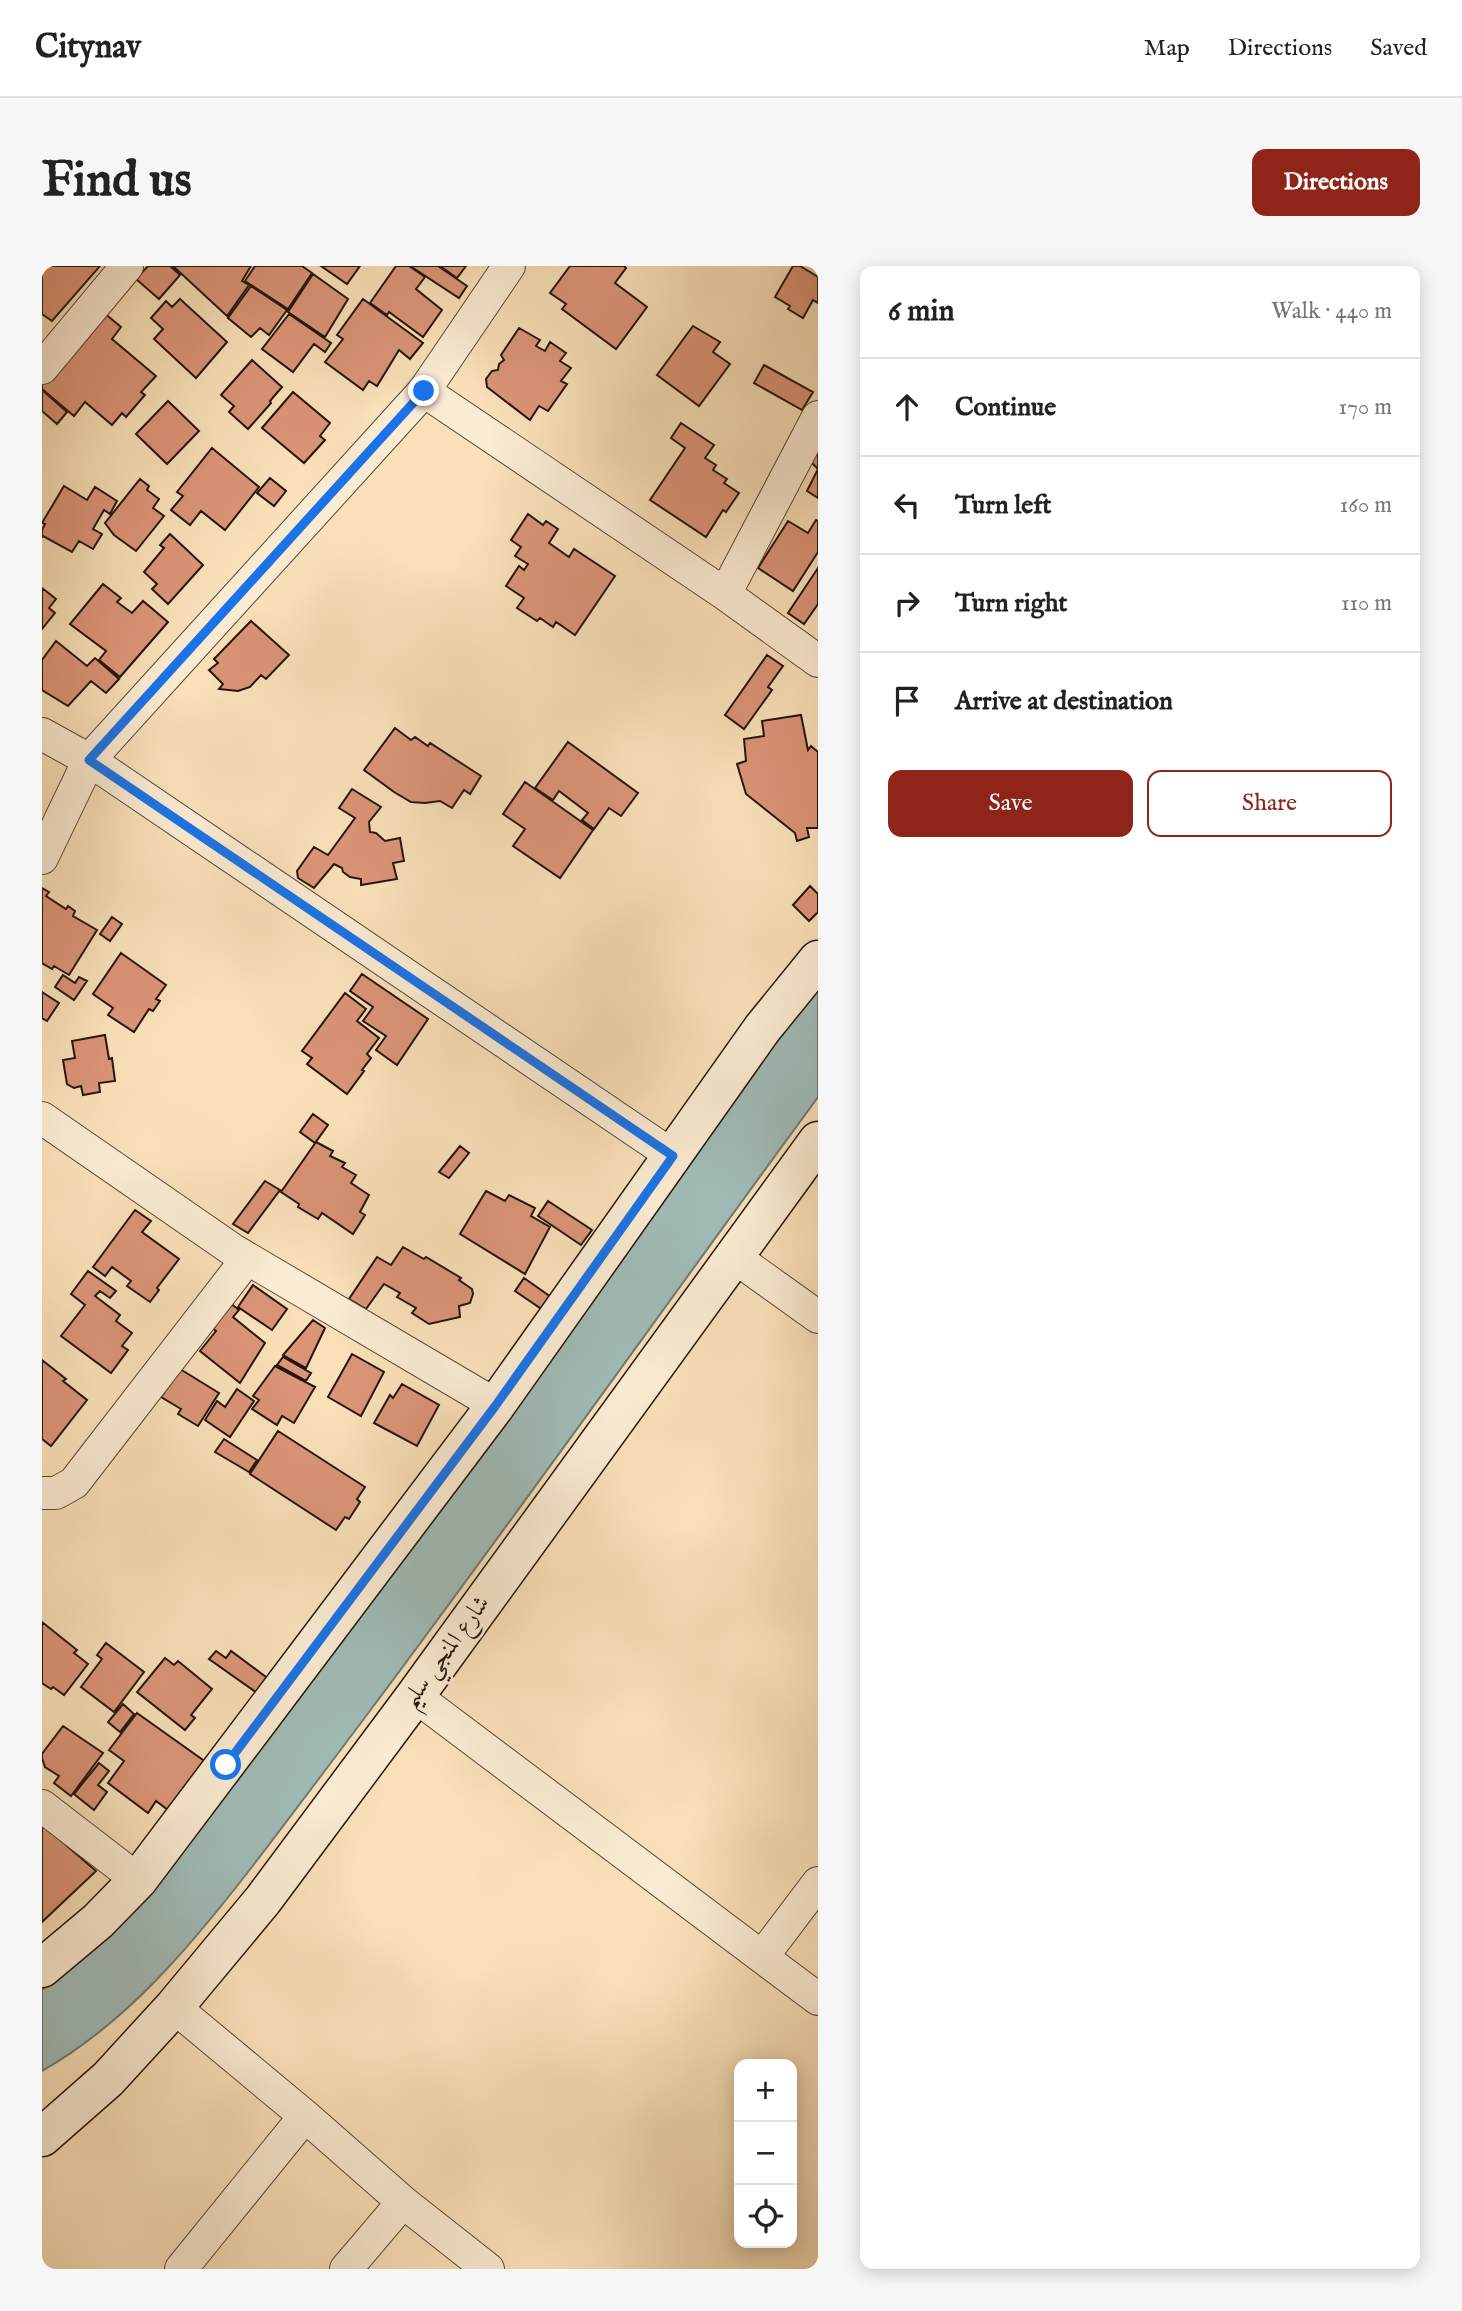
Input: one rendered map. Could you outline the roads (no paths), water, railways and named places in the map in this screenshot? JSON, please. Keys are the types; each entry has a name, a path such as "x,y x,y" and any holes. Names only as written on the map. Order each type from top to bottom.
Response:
{"main road":[{"path":"42,1968 98,1921 138,1880 496,1405 762,1028 818,960"},
{"name":"شارع المنجي سليم","path":"42,2137 108,2079 174,2007 263,1900 415,1696 818,1141"}],"street":[{"path":"42,368 127,266"},
{"path":"42,858 89,760 424,391 509,266"},
{"path":"424,391 725,594 818,661"},
{"path":"725,594 818,417"},
{"path":"42,734 89,760 673,1156"},
{"path":"42,1118 247,1259 496,1405"},
{"path":"733,1256 818,1317"},
{"path":"42,1493 56,1493 74,1483 247,1259"},
{"path":"415,1696 818,1999"},
{"path":"42,1806 138,1880"},
{"path":"762,1957 818,1883"},
{"path":"174,2007 403,2202 488,2269"},
{"path":"181,2269 305,2116"},
{"path":"346,2269 403,2202"}],"water":[{"path":"818,987 818,1097 423,1639 226,1900 179,1956 129,2007 73,2052 42,2071 42,1990 85,1956 190,1842 502,1430 694,1151"}]}
